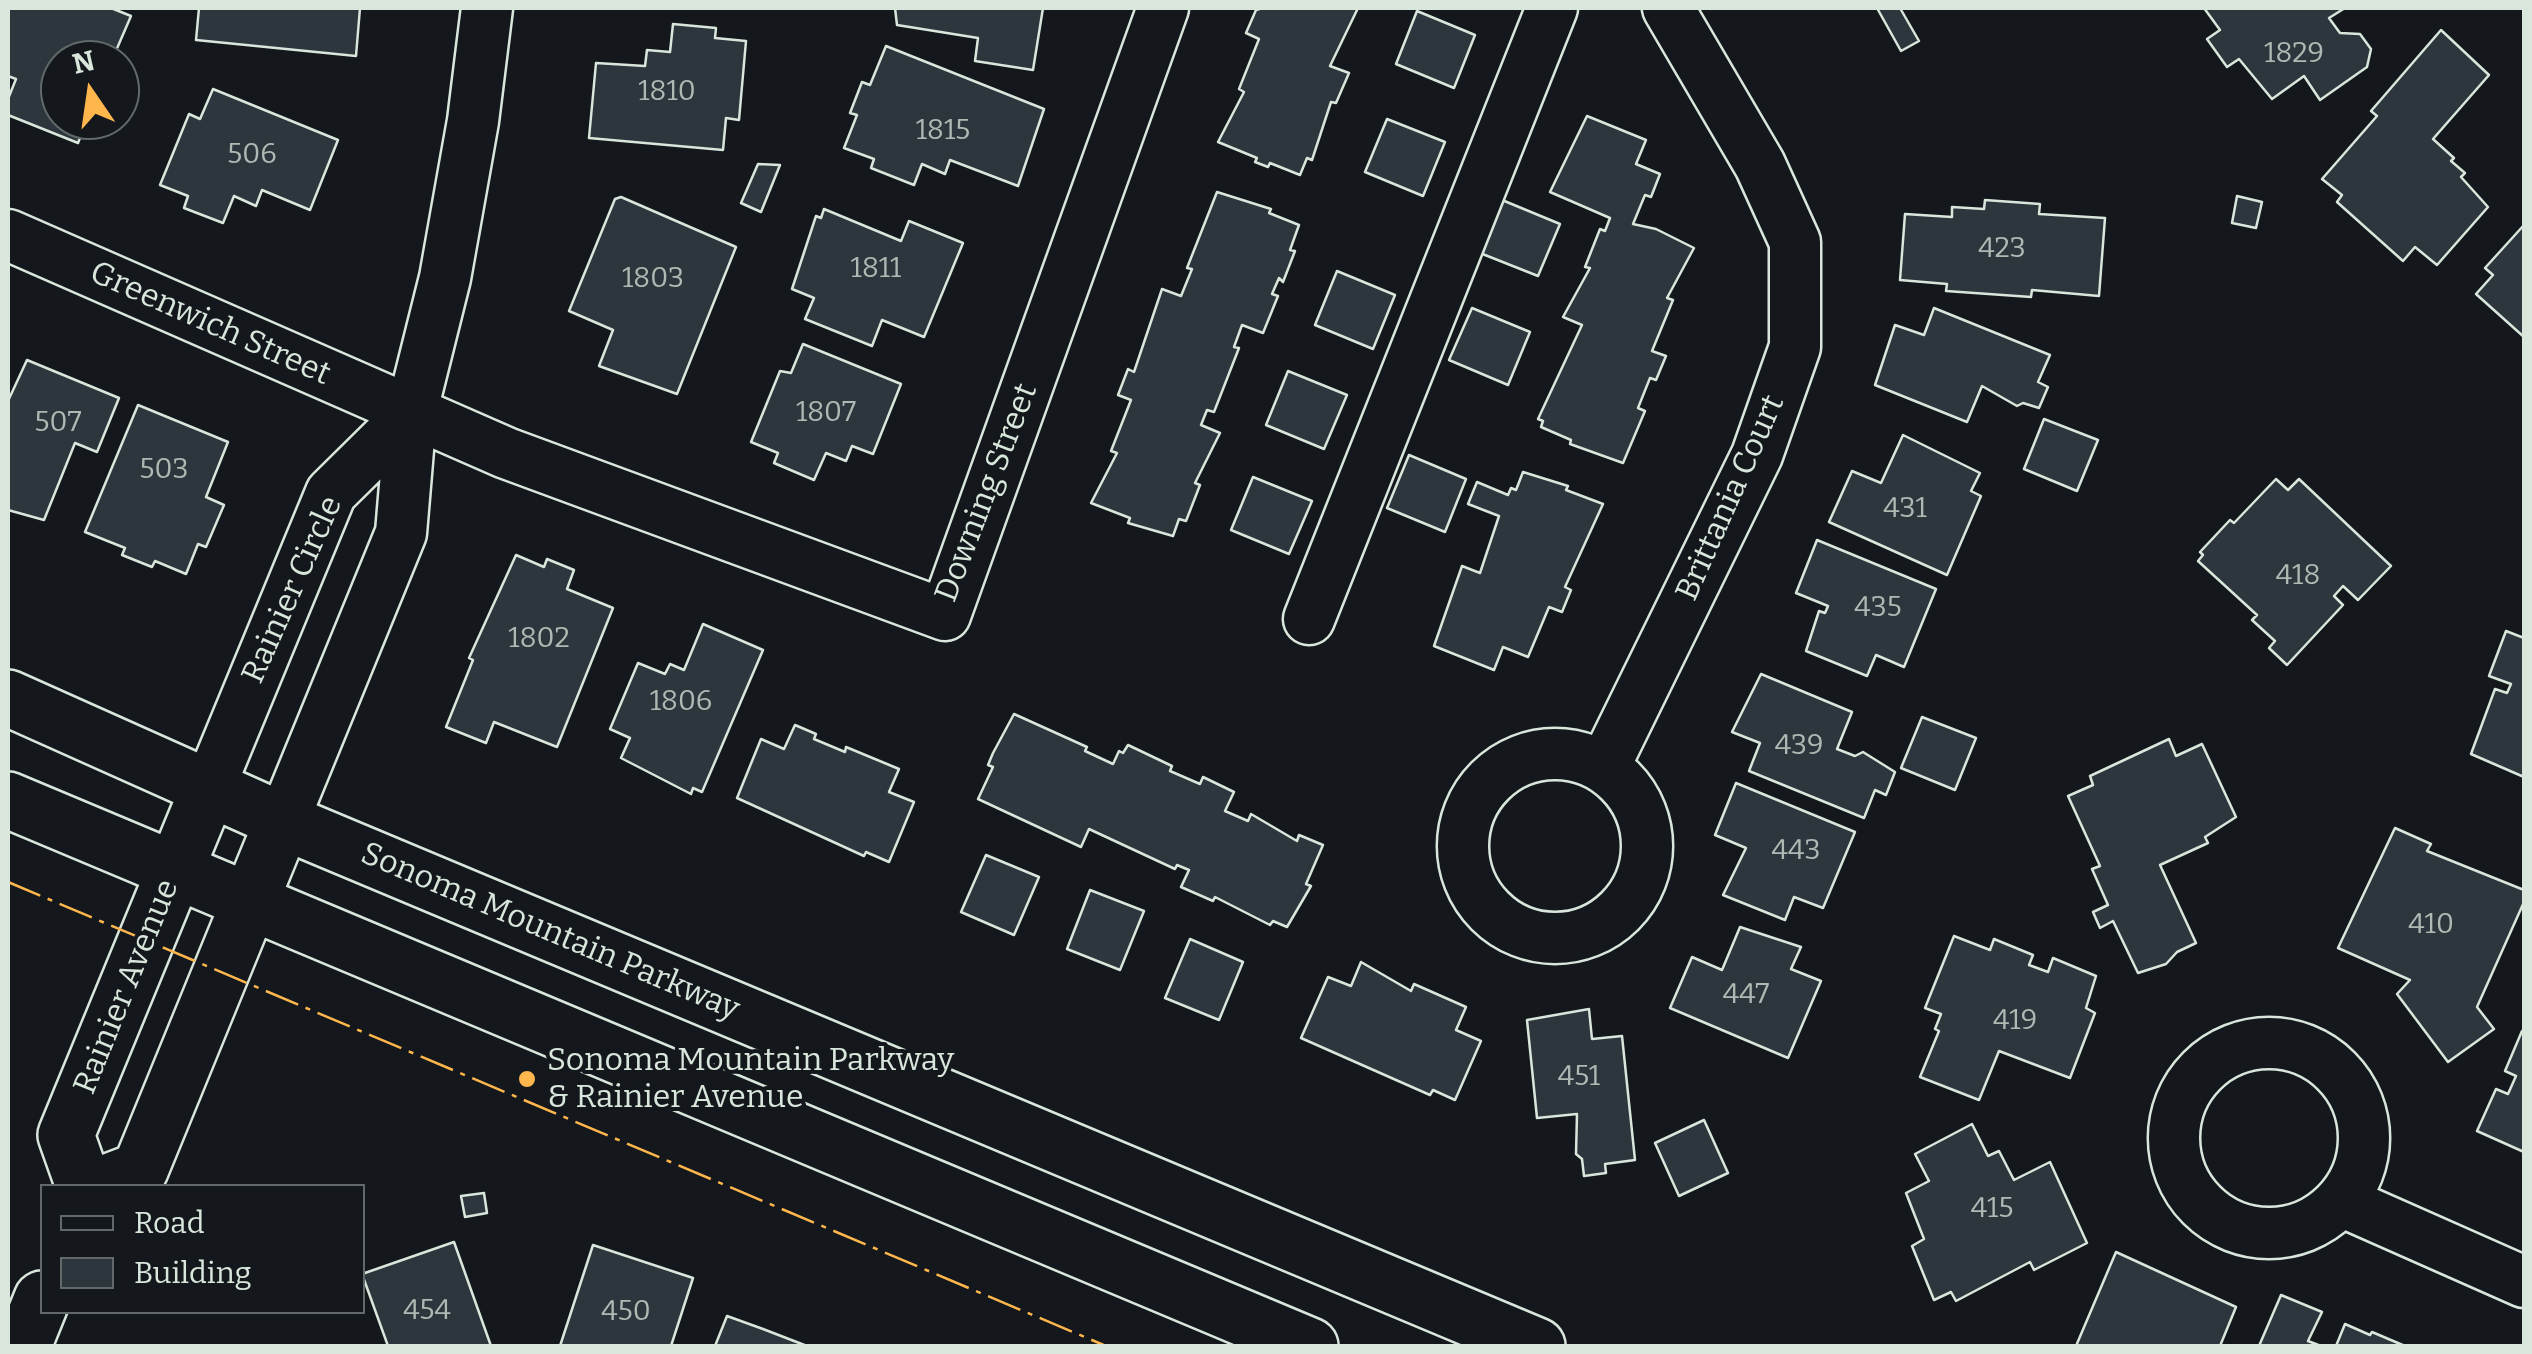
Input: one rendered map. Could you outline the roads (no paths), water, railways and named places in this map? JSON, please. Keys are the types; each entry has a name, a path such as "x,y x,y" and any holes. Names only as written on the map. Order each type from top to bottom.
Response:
{"main road":[{"name":"Sonoma Mountain Parkway","path":"8,698 284,821 1537,1346"},
{"name":"Rainier Avenue","path":"83,1184 66,1135 209,788"},
{"path":"8,800 1310,1346"},
{"path":"103,1184 140,1170 284,821"},
{"path":"23,1346 40,1304"}],"street":[{"path":"284,821 401,533 411,414 448,258 474,121 487,8"},
{"name":"Downing Street","path":"411,414 945,615 1164,8"},
{"path":"1310,619 1552,8"},
{"name":"Brittania Court","path":"1604,767 1757,455 1795,347 1795,242 1760,166 1668,8"},
{"name":"Greenwich Street","path":"8,234 411,414"},
{"name":"Rainier Circle","path":"209,788 331,492 411,414"},
{"path":"2341,1201 2524,1282"}],"place":[{"name":"Sonoma Mountain Parkway & Rainier Avenue","path":"527,1079"}]}
